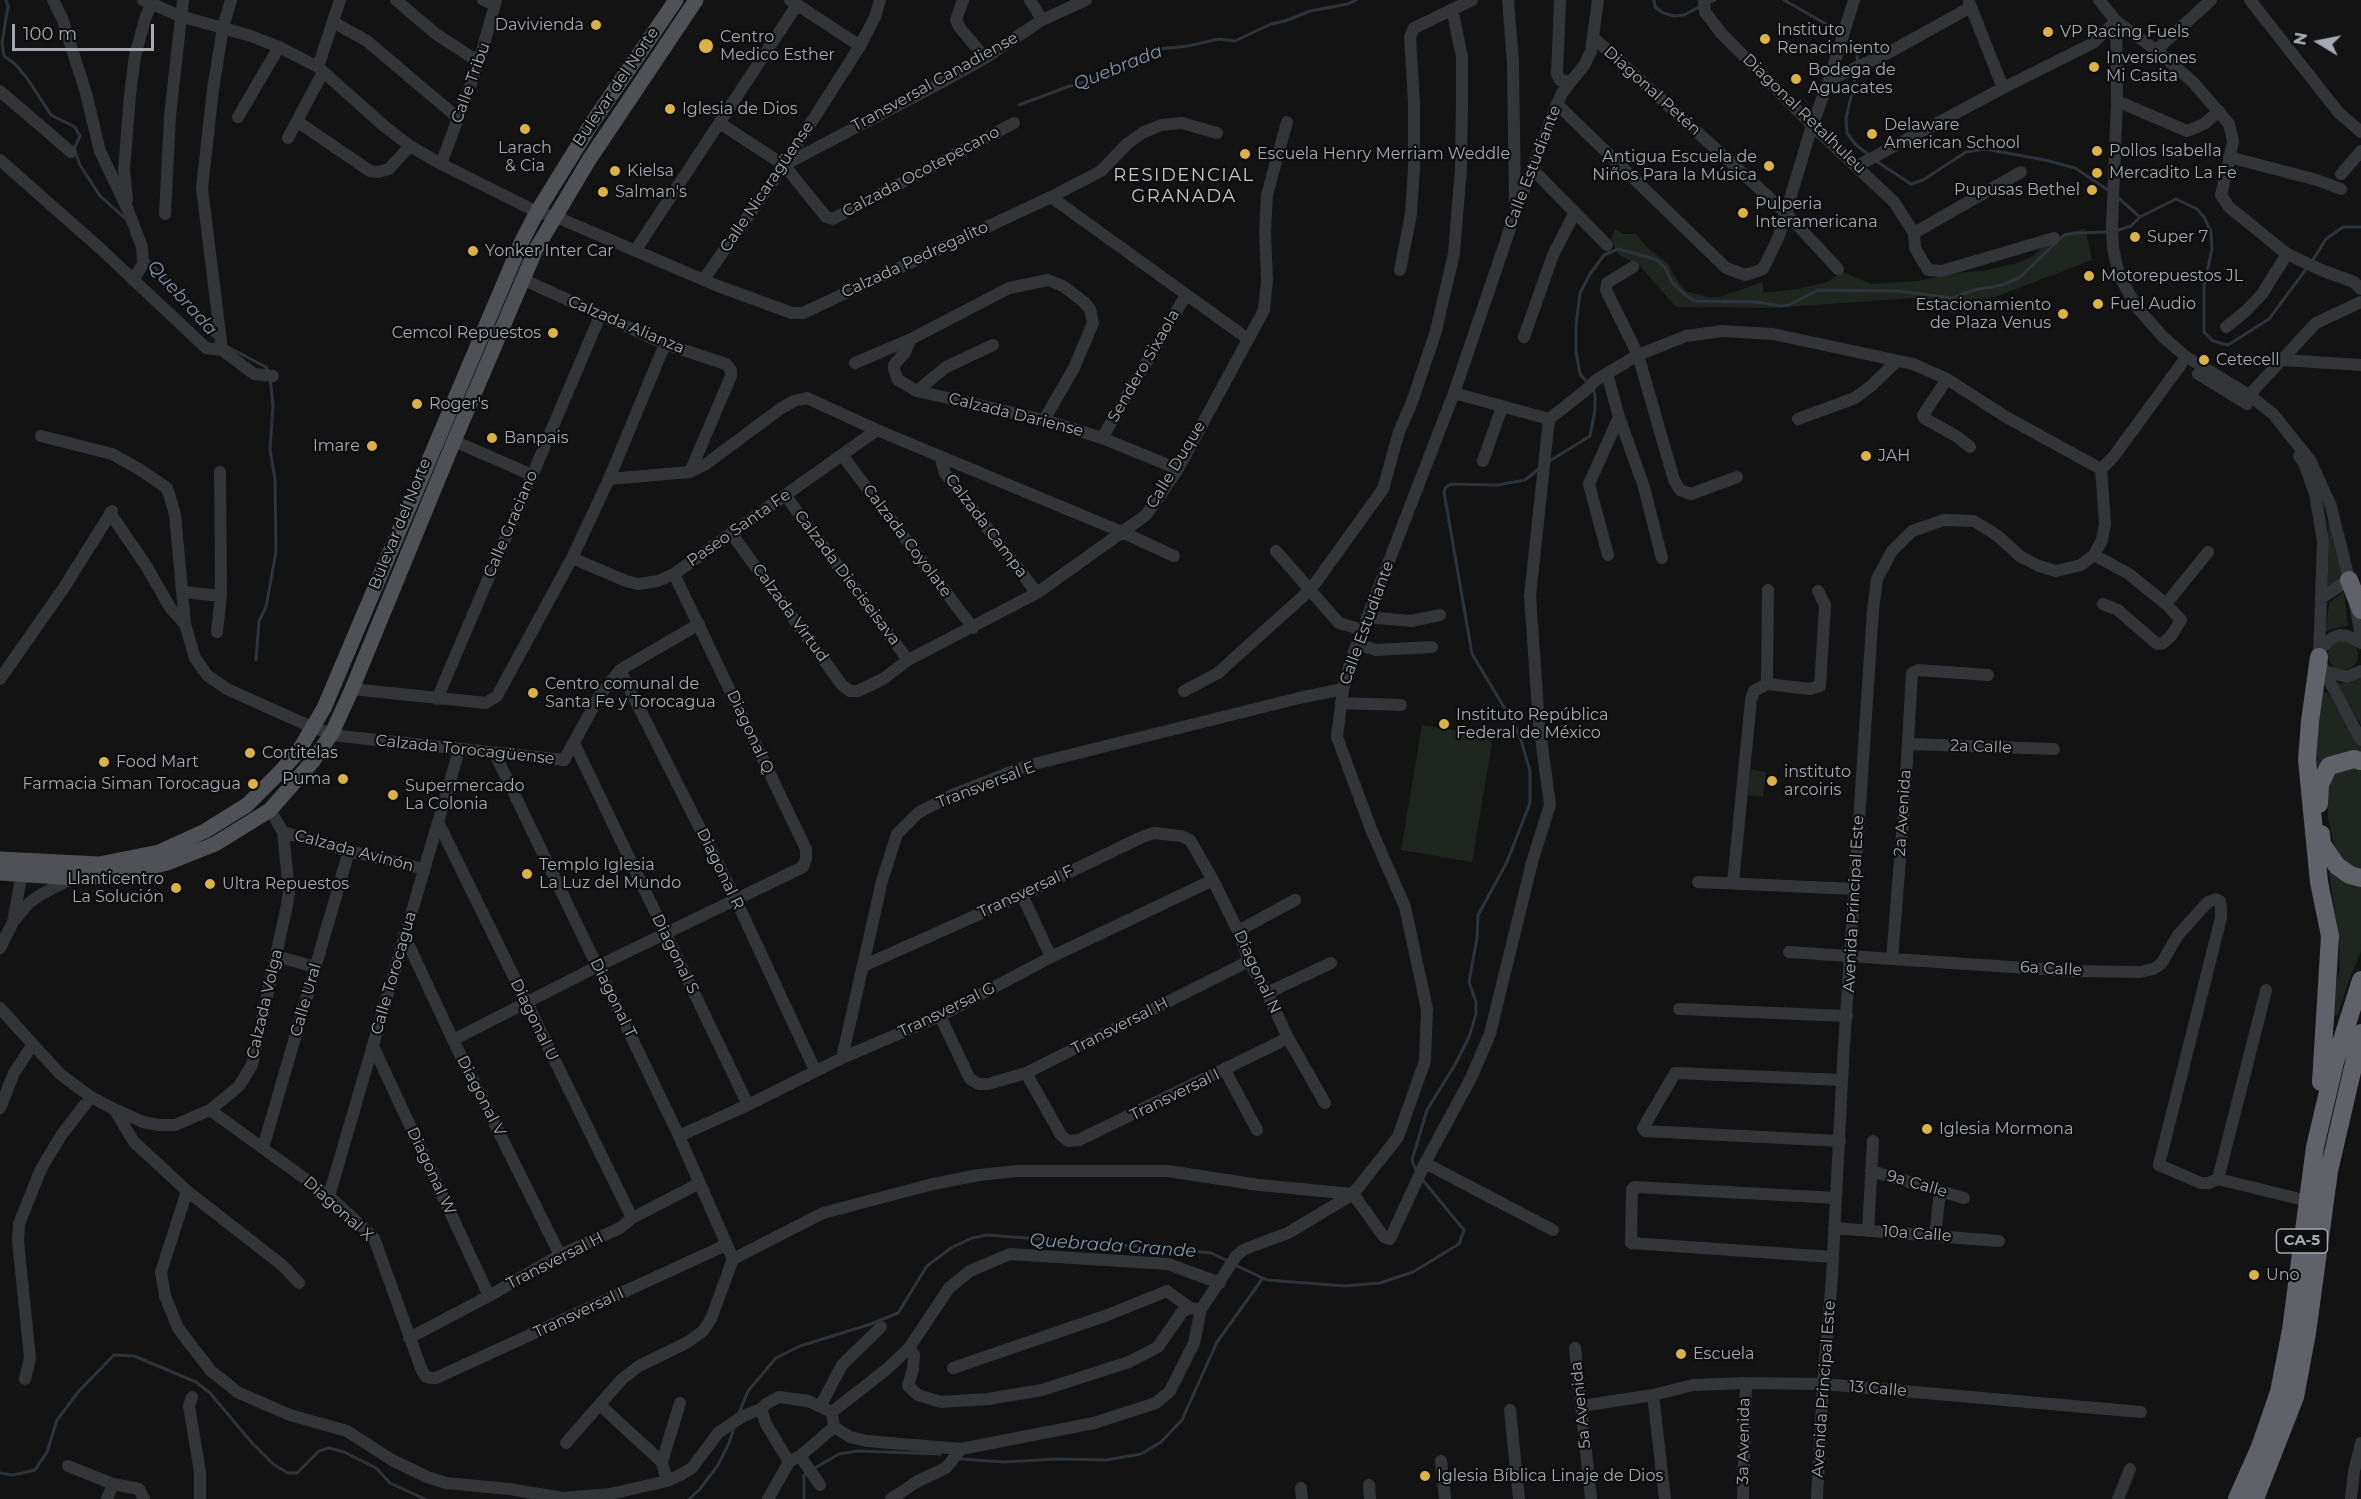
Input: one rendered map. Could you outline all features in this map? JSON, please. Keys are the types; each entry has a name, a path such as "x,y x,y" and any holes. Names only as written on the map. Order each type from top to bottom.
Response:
{"highway":[{"path":"2349,580 2361,610"},
{"path":"2315,1147 2330,936 2319,882 2307,760 2310,721 2320,659"},
{"path":"2361,761 2354,759 2329,766 2320,784 2319,816 2322,844 2337,866 2350,875 2361,878"},
{"name":"CA-5","path":"2237,1499 2260,1447 2279,1392 2291,1330 2315,1147 2335,1062 2361,980"},
{"name":"CA-5","path":"2255,1499 2295,1397 2307,1334 2329,1171 2360,1040"}],"main road":[{"name":"Bulevar del Norte","path":"0,873 23,868 99,864 159,852 195,836 247,805 280,772 314,728 324,708 508,270 537,212 592,123 676,0"},
{"name":"Bulevar del Norte","path":"0,858 23,868 73,878 121,875 167,863 215,844 270,810 313,761 332,733 352,689 522,279 554,216 696,0"}],"street":[{"path":"54,0 82,82 100,151 128,210 142,247 143,264 133,280"},
{"path":"165,214 170,116 183,0"},
{"path":"231,0 223,28 213,89 202,188 221,344 254,375 269,376"},
{"path":"396,0 436,34 479,62"},
{"path":"483,0 496,3"},
{"name":"Calle Nicaragüense","path":"704,279 783,165 860,46 876,18 880,0"},
{"path":"963,0 956,20 985,58"},
{"path":"1030,0 1042,21"},
{"name":"Transversal Canadiense","path":"783,165 985,58 1042,21 1086,0"},
{"path":"1400,270 1411,214 1414,169 1414,102 1410,37 1414,28 1472,0"},
{"path":"1508,0 1513,62 1516,211"},
{"path":"1560,0 1557,74 1560,80 1570,82"},
{"name":"Calle Estudiante","path":"909,1348 914,1355 908,1386 918,1395 941,1402 988,1399 1042,1390 1129,1362 1158,1347 1182,1312 1195,1309 1223,1278 1237,1255 1245,1249 1288,1233 1353,1194 1398,1137 1425,1061 1427,1009 1405,907 1371,829 1337,737 1343,689 1367,616 1454,393 1516,211 1557,104 1570,82 1585,64 1594,39 1598,0"},
{"path":"1557,104 1726,268 1745,275 1763,269 1779,236 1854,0"},
{"path":"2099,0 2116,21 2156,50 2193,82 2229,124 2233,142 2221,195 2229,207 2291,256 2359,284"},
{"path":"2156,50 2211,0"},
{"path":"2250,0 2339,113 2361,132"},
{"path":"128,210 124,170 130,95 135,56 147,2"},
{"name":"Calzada Pedregalito","path":"147,2 180,16 279,47 320,70 410,146 537,212 554,216 635,251 792,313 802,313 1051,197 1101,171 1127,144 1142,133 1161,125 1182,123 1217,133"},
{"path":"288,138 298,122 320,70 338,2"},
{"name":"Calle Tribu","path":"441,164 479,62 496,3"},
{"path":"635,251 721,124 794,3 860,46"},
{"path":"1829,80 1886,54 1970,4 2003,88"},
{"name":"Diagonal Retalhuleu","path":"1704,6 1721,33 1813,126 1894,202 1914,233 1915,248 1928,270 1942,271 2054,238"},
{"path":"1184,691 1218,673 1311,589 1383,489 1399,432 1412,402 1436,331 1454,253 1461,168 1461,57 1452,9"},
{"path":"1857,166 2003,88 2093,44 2116,21"},
{"path":"2116,21 2117,101 2110,188 2110,248 2113,279 2123,298 2146,329 2182,363 2264,416 2304,463 2315,494 2323,540 2320,659 2361,740"},
{"path":"333,22 367,41 458,118"},
{"name":"Diagonal Petén","path":"1594,39 1785,212 1838,269"},
{"path":"238,117 279,47"},
{"path":"0,91 71,152"},
{"path":"2117,101 2187,131 2204,124 2219,111"},
{"path":"298,122 370,171 378,172 389,169 410,146"},
{"name":"Calle Duque","path":"850,691 858,691 883,679 908,660 1037,593 1146,515 1178,469 1264,310 1267,280 1267,195 1287,122"},
{"name":"Calzada Ocotepecano","path":"721,124 783,165 826,217 833,219 1014,123"},
{"path":"2341,174 2361,151"},
{"path":"2229,157 2317,180 2341,189"},
{"path":"0,160 102,250 206,348 221,344"},
{"path":"1532,169 1607,245"},
{"path":"1914,233 2021,172"},
{"path":"1051,197 1248,339"},
{"path":"1524,337 1553,255 1575,212"},
{"path":"2110,248 2127,292 2150,323 2185,356 2249,395 2273,414 2310,460 2331,506 2361,635"},
{"path":"2226,327 2262,294 2291,256"},
{"path":"1633,267 1607,283 1606,290 1638,355 1674,480 1680,490 1691,494 1737,477"},
{"name":"Calzada Alianza","path":"522,279 665,344 726,364 731,370 731,376 690,472"},
{"path":"855,363 911,339 1009,288 1048,280 1063,286 1084,302 1090,309 1093,323 1074,368 1044,420"},
{"name":"Sendero Sixaola","path":"1102,438 1186,295"},
{"path":"2249,395 2316,323 2361,302"},
{"name":"Calle Graciano","path":"437,699 600,316"},
{"path":"566,1443 622,1379 639,1366 688,1342 703,1331 711,1319 733,1259 823,1213 933,1184 979,1175 1017,1171 1168,1171 1259,1185 1353,1194 1384,1237 1390,1239 1423,1168 1471,1078 1490,1034 1532,862 1550,805 1538,716 1530,596 1544,454 1549,419 1601,377 1638,355 1686,336 1722,332 1773,334 1913,364 1947,379 2006,417 2101,469"},
{"name":"Calzada Dariense","path":"911,339 894,365 894,370 898,380 917,391 1044,420 1102,438 1178,469"},
{"path":"352,689 486,703 497,696 572,558 609,479 665,344"},
{"path":"917,391 946,367 993,345"},
{"path":"2283,360 2361,365"},
{"path":"1798,419 1855,398 1897,361"},
{"path":"2103,604 2118,610 2157,644 2163,643 2171,636 2181,620 2166,604 2129,574 2094,555 2102,540 2105,524 2101,469 2114,456 2182,363"},
{"path":"1601,377 1619,417 1644,487 1662,558"},
{"path":"1947,379 1923,415 1924,418 1956,436 1970,447"},
{"path":"1454,393 1549,419"},
{"path":"609,479 690,472 706,464 780,409 794,401 807,398 1174,556"},
{"path":"1483,461 1502,407"},
{"path":"1608,555 1589,484 1619,417"},
{"name":"Paseo Santa Fe","path":"572,558 626,581 638,584 658,581 674,574 877,430"},
{"path":"41,436 112,454 139,468 167,488 175,514 185,624"},
{"path":"453,441 532,475"},
{"name":"Calzada Coyolate","path":"842,455 973,628"},
{"name":"Calzada Campa","path":"940,456 945,472 1037,593"},
{"path":"217,632 221,596 220,472"},
{"name":"Calzada Dieciseisava","path":"785,495 908,660"},
{"path":"0,679 63,589 111,512 171,609 185,624"},
{"name":"Avenida Principal Este","path":"1817,1499 1842,1080 1873,610 1877,579 1892,551 1912,531 1944,520 1974,521 1998,536 2020,557 2056,571 2082,565 2094,555"},
{"name":"Calzada Virtud","path":"731,533 842,685 850,691"},
{"path":"1276,551 1339,623 1363,630"},
{"path":"2166,604 2208,552"},
{"name":"Diagonal Q","path":"674,574 806,849 803,867 736,900"},
{"path":"2321,598 2349,580"},
{"path":"1767,684 1768,590"},
{"path":"1733,883 1751,700 1754,691 1767,684 1810,690 1820,686 1825,605 1818,591"},
{"path":"183,592 221,596"},
{"path":"1367,616 1411,621 1440,615"},
{"name":"Calzada Torocagüense","path":"185,624 195,658 207,675 227,689 314,728 340,736 564,760 600,695 620,670 699,624"},
{"path":"2320,659 2332,638 2340,635 2348,636 2361,643"},
{"path":"1357,644 1376,650 1432,648"},
{"path":"2320,659 2348,677 2361,671"},
{"name":"Diagonal R","path":"620,670 736,900 815,1070"},
{"name":"2a Avenida","path":"1892,959 1912,673 1918,670 1988,675"},
{"name":"Transversal E","path":"842,1058 882,881 897,834 918,813 954,794 1026,766 1343,689"},
{"path":"1341,703 1401,705"},
{"name":"Diagonal S","path":"574,743 748,1106"},
{"name":"2a Calle","path":"1908,744 2054,749"},
{"name":"Calle Torocagua","path":"329,1196 459,750"},
{"name":"Diagonal T","path":"495,754 679,1136 733,1259"},
{"path":"564,760 587,769"},
{"name":"Calzada Volga","path":"0,1008 60,1074 91,1098 143,1122 159,1125 175,1125 210,1110 239,1086 252,1065 289,892 284,832 270,810"},
{"name":"Diagonal U","path":"438,822 632,1218"},
{"name":"Calzada Avinón","path":"284,832 424,869"},
{"name":"Transversal F","path":"864,966 1022,895 1143,837 1154,833 1169,834 1190,840"},
{"name":"Diagonal N","path":"1190,840 1238,931 1249,961 1267,993 1287,1038 1325,1103"},
{"name":"Calle Ural","path":"263,1148 349,851"},
{"path":"13,922 23,868"},
{"path":"0,948 13,922 29,903 73,878"},
{"name":"Transversal G","path":"679,1136 748,1106 815,1070 940,1016 1051,957 1213,880"},
{"path":"1698,882 1855,889"},
{"path":"1022,895 1051,957"},
{"name":"6a Calle","path":"1789,951 2071,971 2140,972 2153,969 2161,964 2178,935 2208,902 2216,899 2220,901 2222,918 2159,1165 2201,1183 2209,1183 2218,1179"},
{"path":"453,1040 525,1002 736,900"},
{"path":"1238,931 1295,900"},
{"name":"Diagonal V","path":"404,935 453,1040 560,1255"},
{"path":"276,956 315,967"},
{"name":"Transversal H","path":"940,1016 970,1079 979,1084 988,1084 1026,1073 1249,961"},
{"path":"1267,993 1331,963"},
{"path":"2266,990 2218,1179 2308,1201"},
{"path":"1680,1009 1847,1016"},
{"name":"Transversal I","path":"1026,1073 1060,1135 1068,1141 1079,1140 1287,1038"},
{"path":"0,1108 13,1076 33,1044"},
{"name":"Diagonal W","path":"373,1046 489,1296"},
{"path":"1225,1070 1257,1130"},
{"path":"1839,1141 1645,1131 1643,1128 1675,1073 1842,1080"},
{"path":"25,1379 30,1358 18,1231 41,1169 62,1134 91,1098"},
{"path":"114,1109 134,1142 187,1191 282,1265 299,1283"},
{"name":"Diagonal X","path":"210,1110 329,1196 374,1239 422,1371 426,1377 430,1378"},
{"path":"1868,1231 1873,1141"},
{"path":"1423,1168 1553,1230"},
{"name":"9a Calle","path":"1871,1171 1964,1198"},
{"name":"Transversal H","path":"409,1338 560,1255 620,1228 632,1218 700,1183"},
{"path":"1832,1257 1631,1243 1632,1189 1635,1187 1836,1198"},
{"path":"187,1191 161,1272 165,1296 178,1328 211,1371 239,1393 290,1415 347,1431 392,1460 446,1484 509,1489 563,1498 610,1494 667,1481 692,1468 718,1433 743,1416 783,1396 827,1408 887,1369 909,1348 949,1288 970,1271 1010,1254 1168,1264 1223,1278"},
{"path":"1935,1236 1940,1191"},
{"name":"10a Calle","path":"1834,1228 1999,1241"},
{"name":"Transversal I","path":"430,1378 436,1378 726,1245"},
{"path":"881,1327 842,1365 827,1408 834,1427 850,1437 867,1441 961,1449 1094,1423 1131,1413 1156,1403 1170,1391 1194,1343 1195,1309 1167,1292 1105,1316 953,1368"},
{"name":"5a Avenida","path":"1575,1348 1591,1499"},
{"name":"13 Calle","path":"1581,1406 1653,1395 1693,1384 1746,1383 1823,1384 2141,1412"},
{"name":"3a Avenida","path":"1743,1499 1746,1383"},
{"path":"1653,1395 1665,1499"},
{"path":"192,1396 189,1406 200,1472 200,1499"},
{"path":"667,1481 662,1462 680,1403"},
{"path":"600,1404 662,1462"},
{"path":"761,1409 766,1424 820,1485"},
{"path":"1510,1410 1519,1499"},
{"path":"768,1499 834,1427"},
{"path":"2350,1499 2359,1465 2361,1443"},
{"path":"891,1499 918,1481 946,1468 961,1449"},
{"path":"1442,1461 1445,1499"},
{"path":"68,1466 113,1484 139,1489 144,1499"},
{"path":"2118,1499 2130,1469"},
{"path":"108,1499 113,1484"},
{"path":"1369,1485 1370,1499"}],"shaded area":[{"path":"2085,228 2092,260 1953,313 1932,308 1915,298 1772,308 1676,307 1640,266 1618,254 1611,238 1615,229 1623,234 1636,234 1647,247 1669,265 1685,291 1708,297 1720,297 1762,282 1764,293 1798,289 1827,282 1843,272 1871,284 1917,281 1982,271 2018,263 2033,256 2044,245"},
{"path":"2328,518 2343,579 2327,588 2329,556"},
{"path":"2344,592 2348,625 2326,631 2329,603"},
{"path":"2343,640 2354,644 2358,655 2354,666 2343,670 2332,666 2328,655 2332,644"},
{"path":"2361,676 2361,725 2336,683 2350,683"},
{"path":"2319,691 2328,693 2361,747 2361,755 2316,773"},
{"path":"1422,725 1493,737 1472,862 1401,850"},
{"path":"2361,766 2361,872 2344,863 2335,849 2328,819 2327,791 2332,772"},
{"path":"1751,769 1766,772 1763,797 1748,795"},
{"path":"2328,866 2361,885 2361,951 2338,1015 2333,1017 2333,991 2340,971 2339,939"}],"waterway":[{"name":"Quebrada","path":"6,0 8,6 2,43 4,56 15,64 27,78 51,115 75,127 80,136 74,149 80,165 100,196 126,219"},
{"name":"Quebrada","path":"1019,105 1120,71 1159,49 1188,46 1219,39 1235,41 1271,24 1310,11 1348,4 1356,0"},
{"name":"Quebrada","path":"1654,0 1655,7 1663,13 1674,16 1684,15 1701,6"},
{"name":"Quebrada","path":"1707,3 1715,0"},
{"name":"Quebrada","path":"1784,0 1840,32"},
{"name":"Quebrada","path":"1845,35 1856,48 1858,63"},
{"name":"Quebrada","path":"1857,70 1846,118 1847,133 1855,144 1869,155"},
{"name":"Quebrada","path":"1876,161 1911,184 1923,180 1966,152 1985,149 2075,168 2111,192"},
{"name":"Quebrada","path":"2116,196 2140,217"},
{"name":"Quebrada Grande","path":"2115,231 2131,226 2140,217 2176,199 2197,209 2204,217 2211,232 2212,249 2204,286 2204,332 2213,341 2228,345 2269,319 2307,268"},
{"name":"Quebrada Grande","path":"2311,263 2326,239 2343,227 2361,227"},
{"name":"Quebrada Grande","path":"1589,384 1580,374 1576,352 1576,325 1580,293 1604,255 1618,249 1655,259 1665,267 1672,282 1695,301 1756,302 1781,306 1789,305 1818,290 1898,291 1952,298 1974,290 2002,285 2019,278 2064,235 2109,232"},
{"name":"Quebrada","path":"146,258 199,313 211,334 216,338"},
{"name":"Quebrada","path":"226,346 266,367 268,372"},
{"name":"Quebrada","path":"256,660 259,621 266,607 276,552 275,479 270,450 273,405 270,378"},
{"name":"Quebrada Grande","path":"1548,462 1590,436 1595,410 1593,389"},
{"name":"Quebrada Grande","path":"1417,1173 1412,1160 1427,1110 1456,1063 1469,1037 1476,1014 1476,1002 1469,982 1477,938 1478,915 1507,862 1530,803 1530,771 1521,740 1513,722 1472,654 1444,492 1451,484 1497,485 1525,480 1540,468"},
{"name":"Quebrada Grande","path":"1235,1265 1267,1280 1345,1286 1380,1283 1413,1272 1459,1244 1464,1230 1421,1178"},
{"name":"Quebrada Grande","path":"739,1413 748,1391 776,1358 800,1346 871,1324 898,1313 927,1266 951,1248 972,1238 987,1235 1172,1249 1211,1253 1230,1262"},
{"path":"961,1459 1004,1462 1056,1459 1106,1460 1141,1454 1161,1442 1182,1420 1217,1342 1263,1278"},
{"name":"Quebrada Grande","path":"0,1473 13,1475 35,1470 47,1452 57,1420 79,1391 114,1355 134,1356 196,1382 210,1393 273,1464 288,1473 297,1473 319,1451 329,1448 344,1452 376,1468 390,1483 425,1499"},
{"name":"Quebrada Grande","path":"689,1499 700,1489 718,1465 734,1428"},
{"path":"813,1469 839,1454 857,1451 940,1454"},
{"path":"804,1499 804,1475 808,1473"}],"place":[{"name":"Davivienda","path":"596,25"},
{"name":"VP Racing Fuels","path":"2048,32"},
{"name":"Instituto Renacimiento","path":"1765,39"},
{"name":"Centro Medico Esther","path":"706,46"},
{"name":"Inversiones Mi Casita","path":"2094,67"},
{"name":"Bodega de Aguacates","path":"1796,79"},
{"name":"Iglesia de Dios","path":"670,109"},
{"name":"Larach & Cia","path":"525,129"},
{"name":"Delaware American School","path":"1872,134"},
{"name":"Pollos Isabella","path":"2097,151"},
{"name":"Escuela Henry Merriam Weddle","path":"1245,154"},
{"name":"Antigua Escuela de Niños Para la Música","path":"1769,166"},
{"name":"Kielsa","path":"615,171"},
{"name":"Mercadito La Fe","path":"2097,173"},
{"name":"Pupusas Bethel","path":"2092,190"},
{"name":"Salman's","path":"603,192"},
{"name":"Pulperia Interamericana","path":"1743,213"},
{"name":"Super 7","path":"2135,237"},
{"name":"Yonker Inter Car","path":"473,251"},
{"name":"Motorepuestos JL","path":"2089,276"},
{"name":"Fuel Audio","path":"2098,304"},
{"name":"Estacionamiento de Plaza Venus","path":"2063,314"},
{"name":"Cemcol Repuestos","path":"553,333"},
{"name":"Cetecell","path":"2204,360"},
{"name":"Roger's","path":"417,404"},
{"name":"Banpais","path":"492,438"},
{"name":"Imare","path":"372,446"},
{"name":"JAH","path":"1866,456"},
{"name":"Centro comunal de Santa Fe y Torocagua","path":"533,693"},
{"name":"Instituto República Federal de México","path":"1444,724"},
{"name":"Cortitelas","path":"250,753"},
{"name":"Food Mart","path":"104,762"},
{"name":"Puma","path":"343,779"},
{"name":"instituto arcoiris","path":"1772,781"},
{"name":"Farmacia Siman Torocagua","path":"253,784"},
{"name":"Supermercado La Colonia","path":"393,795"},
{"name":"Templo Iglesia La Luz del Mundo","path":"527,874"},
{"name":"Ultra Repuestos","path":"210,884"},
{"name":"Llanticentro La Solución","path":"176,888"},
{"name":"Iglesia Mormona","path":"1927,1129"},
{"name":"Uno","path":"2254,1275"},
{"name":"Escuela","path":"1681,1354"},
{"name":"Iglesia Bíblica Linaje de Dios","path":"1425,1476"}],"district":[{"name":"RESIDENCIAL GRANADA","path":"1184,186"}]}
